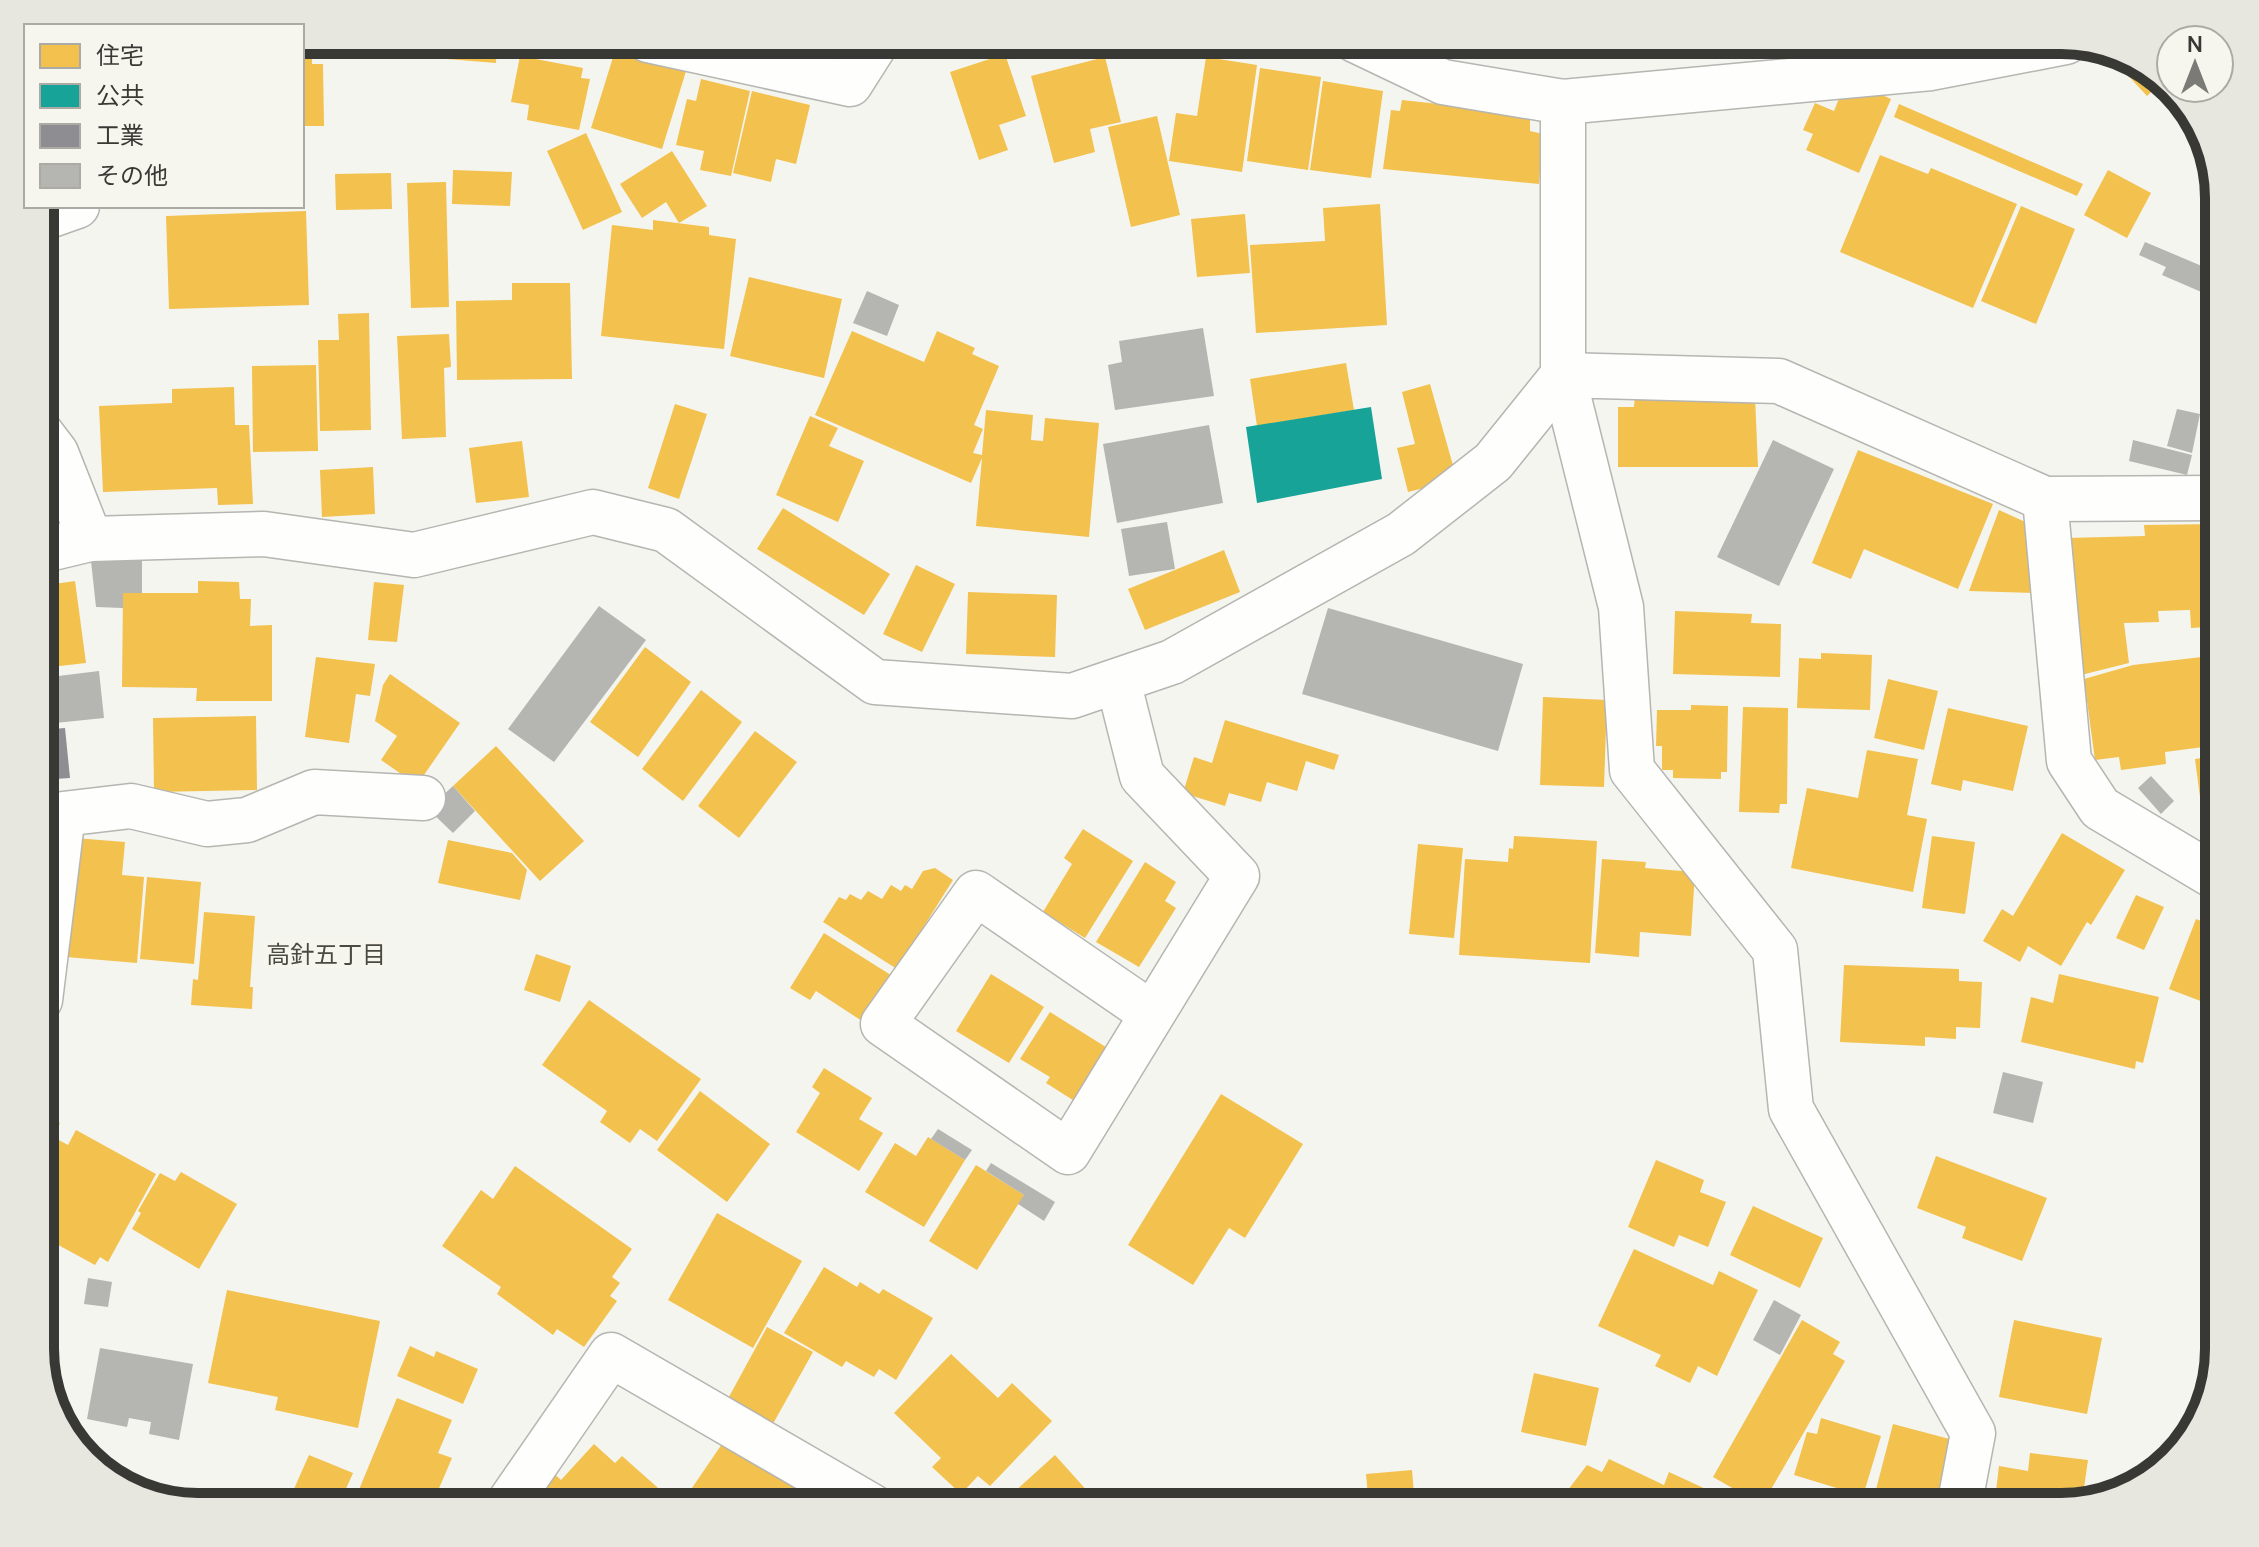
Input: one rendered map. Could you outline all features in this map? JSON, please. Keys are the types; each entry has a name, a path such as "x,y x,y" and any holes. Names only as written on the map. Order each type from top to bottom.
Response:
{"street":[{"path":"712,54 850,84 869,54"},
{"path":"1384,54 1443,82 1563,102 1931,68 2004,54"},
{"path":"1563,102 1563,375 1621,607 1632,770 1775,950 1791,1109 1973,1433 1962,1493"},
{"path":"1563,375 1779,381 2045,499 2205,498"},
{"path":"54,548 90,539 264,534 414,555 593,512 666,530 875,682 1072,696 1172,662 1401,534 1493,462 1563,375"},
{"path":"54,450 90,539"},
{"path":"2045,499 2069,761 2100,808 2205,871"},
{"path":"1118,681 1142,776 1237,876 1068,1152 883,1024 976,893 1152,1014"},
{"path":"54,815 131,806 207,824 247,820 314,792 423,798"},
{"path":"516,1493 611,1355 849,1493"}],"building: 住宅":[{"path":"304,54 312,54 312,64 323,64 324,126 304,126"},
{"path":"447,54 496,54 496,63 447,59"},
{"path":"614,54 628,54 687,68 662,149 591,128"},
{"path":"1005,54 1026,116 999,125 1008,150 979,160 950,72"},
{"path":"520,56 583,68 581,78 590,79 579,130 527,120 529,105 511,102"},
{"path":"1105,57 1121,122 1090,129 1095,152 1054,163 1031,76"},
{"path":"1206,57 1257,65 1242,172 1169,161 1176,113 1197,116"},
{"path":"2120,67 2141,78 2155,89 2147,96"},
{"path":"1260,68 1321,77 1308,170 1247,161"},
{"path":"701,79 750,91 731,176 700,170 704,151 676,145 687,99 696,101"},
{"path":"1847,79 1891,99 1859,173 1806,150 1813,134 1803,130 1815,103 1834,111"},
{"path":"1323,81 1383,91 1371,178 1310,170"},
{"path":"752,91 810,105 796,164 776,159 771,182 733,173"},
{"path":"1402,100 1530,114 1530,131 1543,134 1539,184 1383,169 1391,110 1400,111"},
{"path":"1899,104 2083,184 2077,196 1894,117"},
{"path":"1157,116 1180,215 1131,227 1108,127"},
{"path":"586,133 622,212 583,230 547,151"},
{"path":"672,151 707,206 679,223 666,202 642,218 620,184"},
{"path":"1880,155 1928,174 1931,168 2017,204 1973,308 1840,252"},
{"path":"453,170 512,172 510,206 452,204"},
{"path":"2108,170 2151,193 2127,238 2084,215"},
{"path":"391,173 392,209 336,210 335,174"},
{"path":"446,182 449,307 411,308 407,183"},
{"path":"1380,204 1387,325 1256,333 1250,245 1325,241 1323,208"},
{"path":"2021,206 2075,229 2036,324 1981,301"},
{"path":"306,211 309,305 169,309 166,216"},
{"path":"1245,214 1250,273 1197,277 1191,219"},
{"path":"653,220 709,227 709,235 736,239 724,349 601,336 612,225 653,230"},
{"path":"749,277 842,299 824,378 730,356"},
{"path":"512,283 570,283 572,379 457,380 456,301 512,300"},
{"path":"369,313 371,430 320,431 318,340 339,340 338,314"},
{"path":"852,331 924,362 937,331 975,348 972,354 999,366 974,425 983,429 973,453 982,455 986,410 1033,415 1031,440 1043,441 1045,418 1099,423 1089,537 976,526 982,458 971,483 815,415"},
{"path":"449,334 451,367 444,368 446,437 402,439 397,336"},
{"path":"1346,363 1354,410 1257,426 1250,379"},
{"path":"316,365 318,451 253,452 252,366"},
{"path":"1430,384 1454,469 1432,486 1408,492 1397,448 1415,444 1402,392"},
{"path":"234,387 235,425 249,425 253,504 218,505 217,488 103,492 99,406 172,403 172,389"},
{"path":"1635,394 1755,396 1758,467 1618,467 1618,407 1634,407"},
{"path":"675,404 707,414 679,499 648,488"},
{"path":"810,416 838,428 829,446 864,461 838,522 776,495"},
{"path":"522,441 529,497 476,503 469,448"},
{"path":"1858,450 1993,504 1958,589 1864,549 1851,579 1812,563"},
{"path":"373,467 375,514 322,517 320,470"},
{"path":"783,508 890,574 864,615 757,549"},
{"path":"1999,510 2034,526 2036,593 1969,591"},
{"path":"2205,524 2205,627 2191,628 2190,610 2158,611 2159,622 2124,623 2129,663 2077,676 2066,538 2145,536 2144,525"},
{"path":"1224,550 1240,592 1145,630 1128,589"},
{"path":"916,565 955,584 922,652 883,634"},
{"path":"75,581 86,663 54,667 54,584"},
{"path":"198,581 239,582 240,599 251,599 250,626 272,625 272,701 196,701 197,688 122,687 123,593 198,593"},
{"path":"374,582 404,585 397,642 368,640"},
{"path":"968,592 1057,595 1055,657 966,654"},
{"path":"1675,611 1752,614 1751,623 1781,624 1780,677 1673,674"},
{"path":"645,647 691,682 638,757 590,722"},
{"path":"1821,653 1872,655 1870,710 1797,708 1799,658 1821,659"},
{"path":"316,657 375,664 370,696 356,694 349,743 305,737"},
{"path":"2205,657 2205,747 2165,752 2166,764 2121,770 2119,757 2095,760 2084,679 2133,665"},
{"path":"390,674 460,723 417,785 381,760 397,736 375,721 383,685"},
{"path":"1888,679 1938,691 1924,750 1874,738"},
{"path":"701,690 742,722 683,801 642,769"},
{"path":"1543,697 1607,700 1604,787 1540,785"},
{"path":"1691,705 1728,706 1727,772 1721,772 1721,779 1673,778 1673,770 1662,770 1662,746 1656,746 1657,710 1691,710"},
{"path":"1743,707 1788,708 1787,804 1780,804 1779,813 1739,812"},
{"path":"1948,708 2028,726 2013,791 1963,780 1961,791 1931,784"},
{"path":"256,716 257,790 154,792 153,718"},
{"path":"1225,720 1339,755 1334,770 1306,761 1297,791 1267,782 1261,802 1229,793 1225,806 1183,793 1194,757 1212,763"},
{"path":"755,731 797,762 739,838 698,806"},
{"path":"496,746 584,841 540,881 453,786"},
{"path":"1867,750 1918,759 1907,815 1927,819 1913,892 1791,868 1807,788 1858,798"},
{"path":"2205,757 2204,827 2195,759"},
{"path":"1083,829 1133,861 1085,938 1043,912 1072,864 1064,858"},
{"path":"2062,833 2125,870 2091,925 2087,922 2061,966 2028,946 2020,962 1983,941 2002,909 2013,916"},
{"path":"1514,836 1597,841 1590,963 1459,955 1465,859 1508,862"},
{"path":"1932,836 1975,842 1965,914 1922,908"},
{"path":"75,838 125,842 122,875 144,877 137,963 66,957"},
{"path":"448,840 512,853 527,870 520,900 438,883"},
{"path":"1418,844 1463,848 1454,938 1409,934"},
{"path":"1602,859 1646,862 1645,868 1695,872 1691,936 1640,932 1639,957 1595,953"},
{"path":"1145,862 1176,882 1165,901 1176,908 1139,967 1096,942"},
{"path":"935,868 953,880 897,969 823,922 839,897 846,900 850,894 861,900 868,891 882,899 891,885 901,891 905,885 912,889 923,871"},
{"path":"147,877 201,882 194,964 140,959"},
{"path":"2136,895 2164,907 2144,950 2116,938"},
{"path":"204,912 255,916 250,987 253,987 252,1009 191,1005 193,979 198,980"},
{"path":"2196,919 2205,923 2205,1003 2169,989"},
{"path":"824,933 894,977 865,1023 816,991 810,1000 790,988"},
{"path":"536,954 571,966 560,1002 524,990"},
{"path":"1844,965 1959,969 1959,981 1982,982 1980,1028 1956,1027 1956,1039 1925,1037 1925,1046 1840,1042"},
{"path":"991,974 1044,1007 1009,1063 956,1031"},
{"path":"2059,974 2159,997 2143,1063 2136,1061 2135,1069 2021,1042 2031,997 2053,1003"},
{"path":"589,1000 701,1079 657,1141 640,1129 630,1143 600,1122 607,1111 542,1065"},
{"path":"1050,1012 1109,1049 1076,1102 1046,1083 1050,1077 1020,1059"},
{"path":"824,1068 872,1098 859,1119 883,1133 859,1171 796,1132 820,1093 812,1087"},
{"path":"700,1091 770,1144 727,1202 657,1150"},
{"path":"1221,1094 1303,1144 1245,1238 1229,1228 1193,1285 1128,1245"},
{"path":"54,1120 60,1123 54,1135"},
{"path":"76,1130 156,1174 108,1262 100,1257 95,1265 54,1243 54,1138 68,1145"},
{"path":"928,1137 965,1160 924,1227 865,1192 895,1143 916,1156"},
{"path":"1936,1156 2047,1198 2022,1261 1962,1238 1966,1227 1917,1208"},
{"path":"1656,1160 1704,1180 1700,1192 1726,1202 1708,1247 1679,1235 1674,1247 1628,1227"},
{"path":"976,1165 1024,1195 977,1270 929,1241"},
{"path":"515,1166 632,1249 612,1277 620,1283 610,1296 617,1301 584,1347 557,1329 553,1335 497,1294 501,1287 442,1246 481,1190 493,1199"},
{"path":"181,1172 237,1204 199,1269 132,1229 141,1213 138,1211 160,1173 175,1181"},
{"path":"1753,1206 1823,1238 1800,1288 1730,1255"},
{"path":"717,1213 802,1261 753,1348 668,1300"},
{"path":"1634,1249 1713,1285 1719,1271 1758,1290 1717,1376 1698,1366 1690,1383 1655,1366 1661,1355 1598,1326"},
{"path":"824,1267 857,1287 860,1282 879,1294 883,1289 933,1318 896,1380 879,1369 874,1377 846,1361 842,1367 784,1333"},
{"path":"227,1290 380,1321 358,1428 275,1410 278,1397 208,1383"},
{"path":"1802,1320 1840,1342 1833,1354 1845,1361 1769,1493 1741,1493 1713,1477"},
{"path":"2014,1320 2102,1338 2087,1414 1999,1397"},
{"path":"767,1327 813,1352 769,1431 724,1406"},
{"path":"410,1346 434,1357 436,1351 478,1369 463,1404 397,1376"},
{"path":"951,1354 998,1398 1012,1383 1052,1421 990,1486 978,1476 960,1493 932,1467 941,1458 894,1413"},
{"path":"1534,1373 1599,1388 1586,1446 1521,1432"},
{"path":"397,1398 452,1420 438,1453 452,1458 437,1493 358,1493"},
{"path":"1821,1418 1881,1436 1864,1493 1853,1493 1794,1475 1807,1432 1817,1434"},
{"path":"1893,1424 1957,1441 1943,1493 1875,1493"},
{"path":"724,1441 802,1493 689,1493"},
{"path":"594,1444 615,1463 622,1456 664,1493 528,1493 549,1469 561,1480"},
{"path":"2030,1453 2088,1460 2084,1488 2093,1489 2061,1493 1996,1493 1999,1466 2028,1471"},
{"path":"309,1455 353,1473 344,1493 292,1493"},
{"path":"1055,1455 1089,1493 1013,1493"},
{"path":"1609,1459 1664,1485 1669,1472 1714,1493 1566,1493 1587,1465 1602,1472"},
{"path":"1412,1470 1414,1493 1368,1493 1366,1474"}],"building: 公共":[{"path":"1371,407 1382,479 1257,503 1246,427"}],"building: 工業":[{"path":"65,728 70,778 54,779 54,729"}],"building: その他":[{"path":"2145,242 2205,267 2205,294 2162,275 2166,267 2139,255"},
{"path":"867,291 899,305 887,336 853,323"},
{"path":"1203,328 1214,396 1115,410 1108,365 1122,362 1119,341"},
{"path":"2177,409 2200,414 2192,453 2167,446"},
{"path":"1209,425 1223,503 1117,523 1103,444"},
{"path":"1773,440 1834,469 1779,586 1717,557"},
{"path":"2133,440 2192,455 2187,475 2129,461"},
{"path":"1167,522 1175,569 1129,576 1121,529"},
{"path":"90,552 142,553 142,593 123,593 123,608 96,607"},
{"path":"599,606 646,640 554,762 508,729"},
{"path":"1328,608 1523,664 1498,751 1302,694"},
{"path":"99,671 104,718 55,723 54,677"},
{"path":"2151,776 2174,801 2161,814 2138,788"},
{"path":"453,786 475,811 453,833 428,809"},
{"path":"2003,1072 2043,1082 2033,1123 1993,1113"},
{"path":"938,1129 972,1150 965,1160 931,1139"},
{"path":"991,1163 1055,1202 1044,1221 1018,1204 1024,1195 986,1171"},
{"path":"88,1278 112,1282 108,1307 84,1304"},
{"path":"1774,1300 1801,1315 1780,1355 1753,1340"},
{"path":"100,1348 193,1364 179,1440 149,1434 151,1422 129,1418 127,1427 87,1419"}],"district":[{"name":"高針五丁目","path":"326,953"}]}
